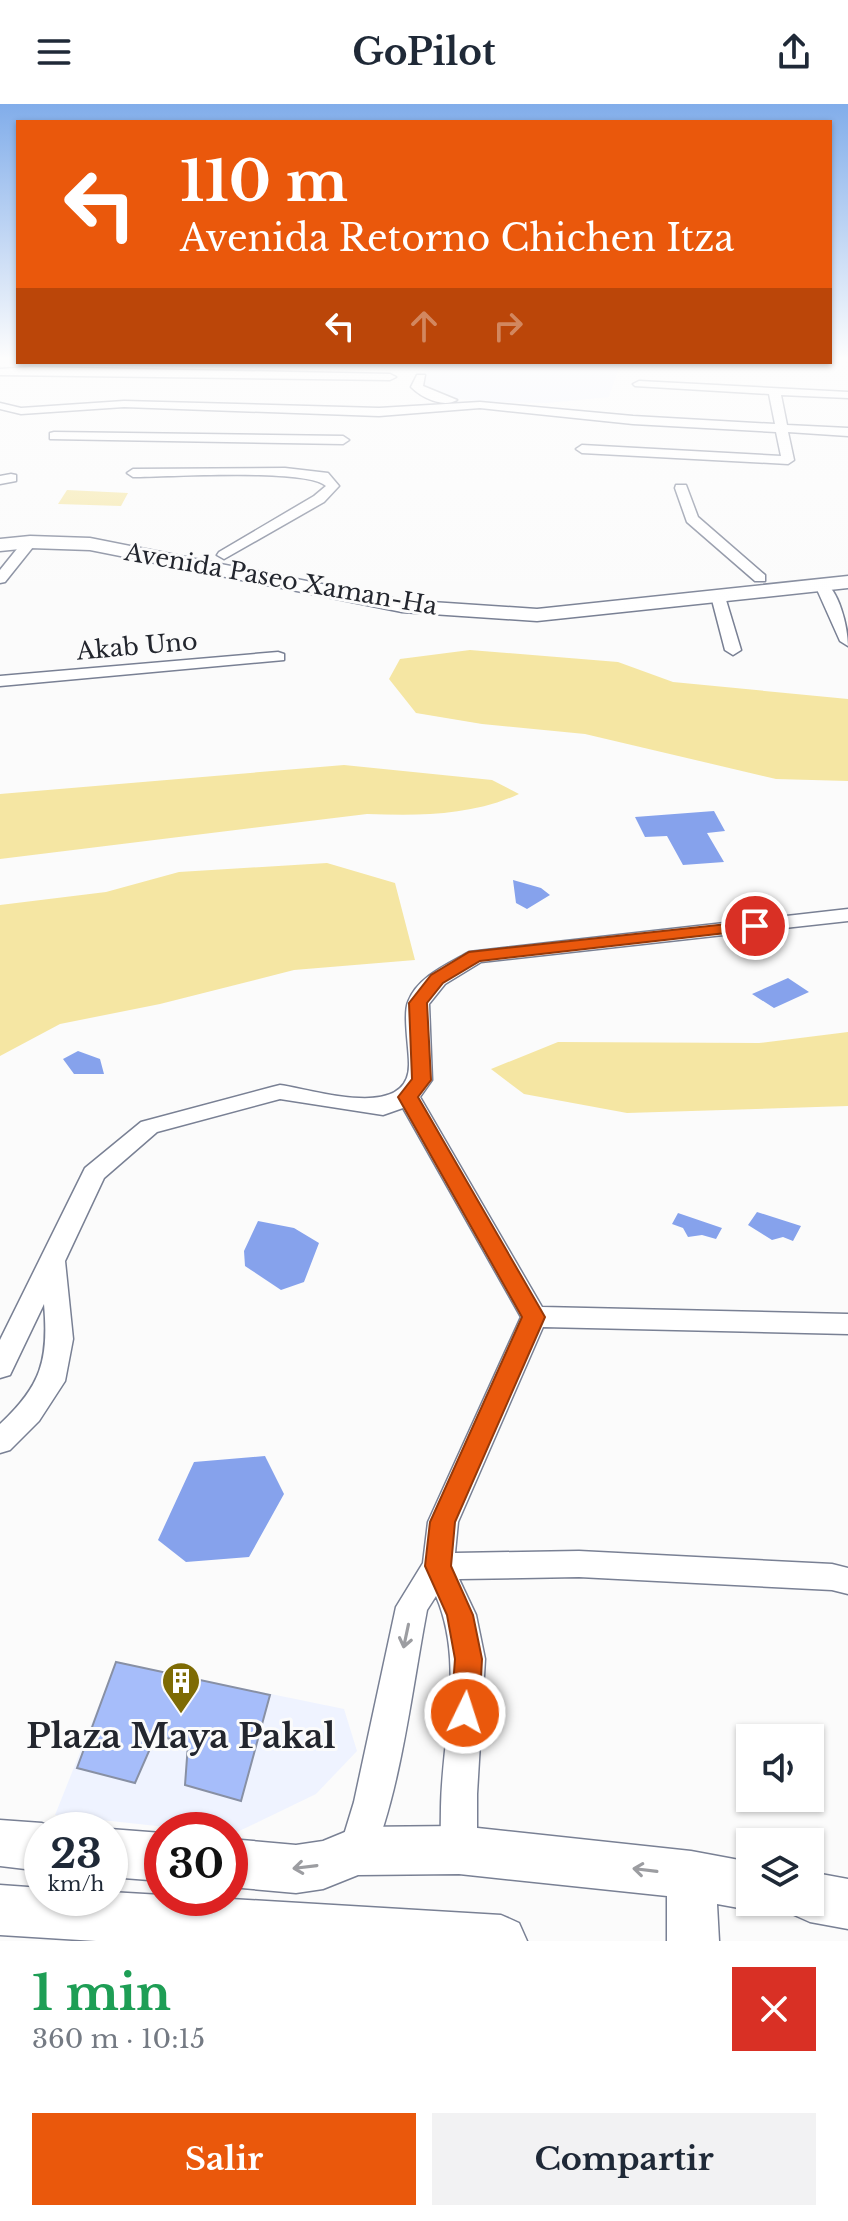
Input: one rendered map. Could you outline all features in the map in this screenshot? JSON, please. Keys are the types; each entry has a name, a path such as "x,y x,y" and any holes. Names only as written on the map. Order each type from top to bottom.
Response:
{"main road":[{"name":"Avenida Paseo Xaman-Ha","path":"0,535 35,531 102,533 160,551 286,576 402,606 537,615 760,578 837,578"},
{"name":"Avenida Paseo Xaman-Ha","path":"0,545 30,542 90,544 224,555 286,576"},
{"name":"Avenida Paseo Xaman-Ha","path":"683,593 721,596 837,578"},
{"path":"0,1843 24,1845"},
{"path":"248,1865 296,1869 323,1865 357,1851 459,1850 691,1875 736,1883"},
{"path":"691,1875 693,1941"},
{"path":"824,1900 848,1904"},
{"path":"0,1910 501,1941"}],"street":[{"path":"582,449 788,460 784,442"},
{"path":"133,473 285,472 323,476 333,486 319,499 224,555"},
{"path":"681,488 692,519 760,578"},
{"path":"0,579 30,542"},
{"path":"837,578 848,641"},
{"path":"721,596 719,600 733,650"},
{"name":"Akab Uno","path":"0,681 278,657"},
{"path":"0,1368 94,1174 149,1127 280,1092 383,1108 408,1097 421,1080 418,1003 437,979 476,956 848,915"},
{"path":"408,1097 534,1317"},
{"path":"0,1442 34,1408 52,1379 58,1349 54,1259"},
{"path":"534,1317 848,1324"},
{"path":"357,1851 372,1802 412,1607 438,1566 443,1522 534,1317"},
{"path":"438,1566 579,1564 832,1577 848,1581"},
{"path":"438,1566 460,1615 469,1659 459,1794 459,1850"}],"shaded area":[{"path":"67,490 128,493 121,506 58,504"},
{"path":"470,650 618,662 673,682 848,699 848,781 776,779 585,734 482,724 416,713 389,679 400,659"},
{"path":"344,765 492,780 519,794 464,811 367,814 0,859 0,794"},
{"path":"327,863 395,883 415,960 294,970 160,1004 60,1024 0,1056 0,905 106,892 179,872"},
{"path":"848,1032 848,1106 627,1113 524,1094 491,1069 558,1042 759,1043"},
{"path":"116,1662 344,1709 357,1751 316,1794 248,1827 248,1812 144,1812 144,1825 128,1823 128,1812 56,1812"}],"water":[{"path":"714,811 725,831 707,833 724,862 683,865 667,836 645,837 635,817"},
{"path":"513,880 541,888 550,895 527,909 516,903"},
{"path":"788,978 809,992 774,1008 752,994"},
{"path":"78,1051 100,1059 104,1074 74,1074 63,1059"},
{"path":"757,1212 801,1226 793,1241 783,1237 772,1240 748,1225"},
{"path":"678,1213 722,1228 716,1239 702,1235 688,1237 683,1228 672,1224"},
{"path":"258,1221 294,1228 319,1243 304,1282 281,1290 245,1266 244,1251"},
{"path":"265,1456 284,1494 249,1557 186,1562 158,1540 194,1462"}],"building":[{"name":"Plaza Maya Pakal","path":"116,1662 270,1695 241,1801 185,1785 188,1744 156,1735 135,1783 77,1768"}],"place":[{"name":"Plaza Maya Pakal","path":"181,1715"}],"route":[{"path":"465,1713 469,1659 460,1615 438,1566 443,1522 534,1317 408,1097 421,1080 418,1003 437,979 476,956 755,926"}]}
